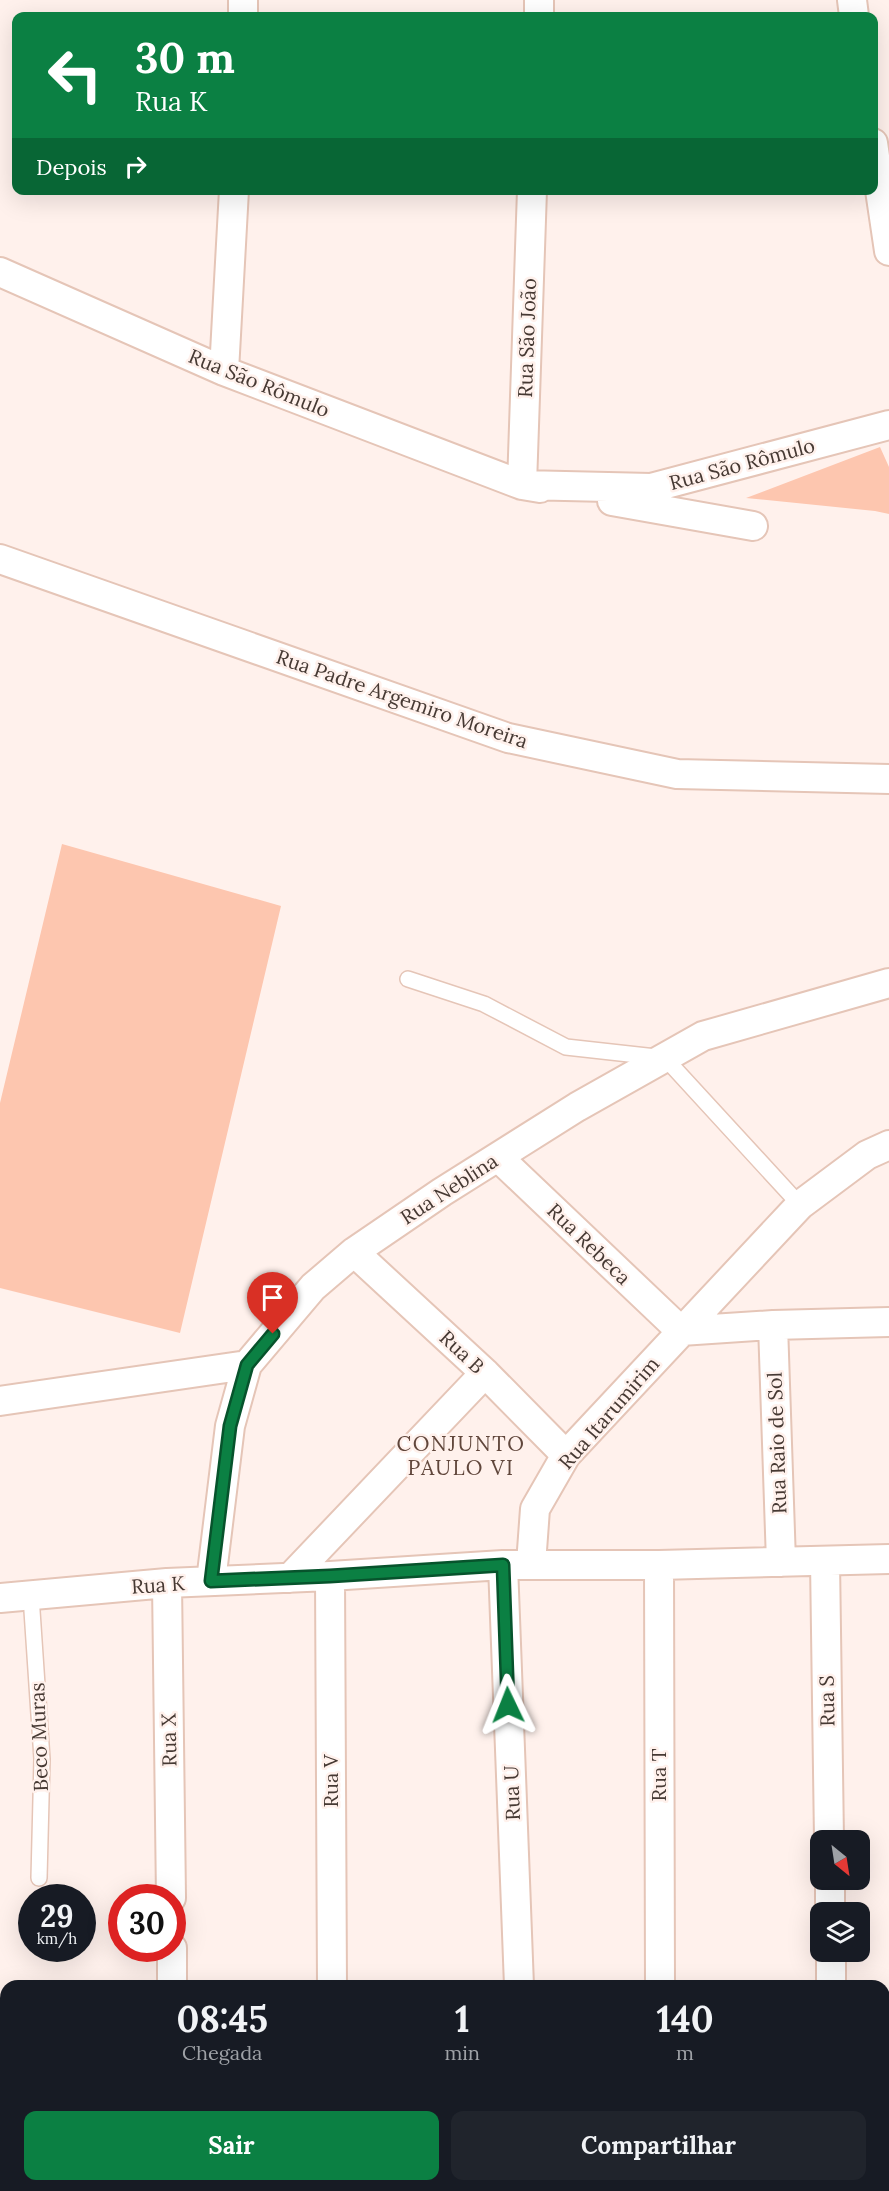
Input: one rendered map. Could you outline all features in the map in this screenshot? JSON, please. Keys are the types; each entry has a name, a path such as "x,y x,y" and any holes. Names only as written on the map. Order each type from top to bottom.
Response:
{"street":[{"path":"878,177 889,251"},
{"path":"224,371 234,195"},
{"name":"Rua São João","path":"522,485 532,195"},
{"name":"Rua São Rômulo","path":"0,272 224,371 522,485 753,526"},
{"name":"Rua São Rômulo","path":"522,485 651,488 889,425"},
{"name":"Rua Padre Argemiro Moreira","path":"0,559 508,738 677,774 889,779"},
{"name":"Rua Neblina","path":"211,1581 230,1426 247,1365 313,1287 354,1252 498,1157 577,1107 703,1036 889,983"},
{"name":"Rua Itarumirim","path":"531,1564 535,1509 566,1455 800,1205 867,1155 889,1145"},
{"name":"Rua Rebeca","path":"498,1157 681,1331"},
{"name":"Rua B","path":"354,1252 485,1373 566,1455"},
{"path":"681,1331 773,1325 889,1322"},
{"name":"Rua Raio de Sol","path":"773,1325 781,1562"},
{"path":"0,1401 247,1365"},
{"path":"290,1578 485,1373"},
{"path":"531,1564 658,1565 889,1559"},
{"name":"Rua S","path":"825,1561 829,1830"},
{"name":"Rua K","path":"0,1598 167,1583 531,1564"},
{"name":"Rua U","path":"503,1565 519,1980"},
{"name":"Rua T","path":"658,1565 660,1980"},
{"name":"Rua V","path":"330,1576 332,1980"},
{"name":"Rua X","path":"167,1583 171,1884"},
{"path":"172,1962 172,1980"},
{"path":"831,1962 831,1980"}],"lane":[{"path":"408,979 484,1004 566,1047 664,1058 800,1205"},
{"name":"Beco Muras","path":"31,1596 42,1759 39,1878"}],"shaded area":[{"path":"880,447 889,467 889,514 746,498"},
{"path":"62,844 281,906 180,1333 0,1288 0,1103"}],"district":[{"name":"CONJUNTO PAULO VI","path":"461,1456"}],"route":[{"path":"273,1334 247,1365 230,1426 211,1581 503,1565 508,1705"}]}
